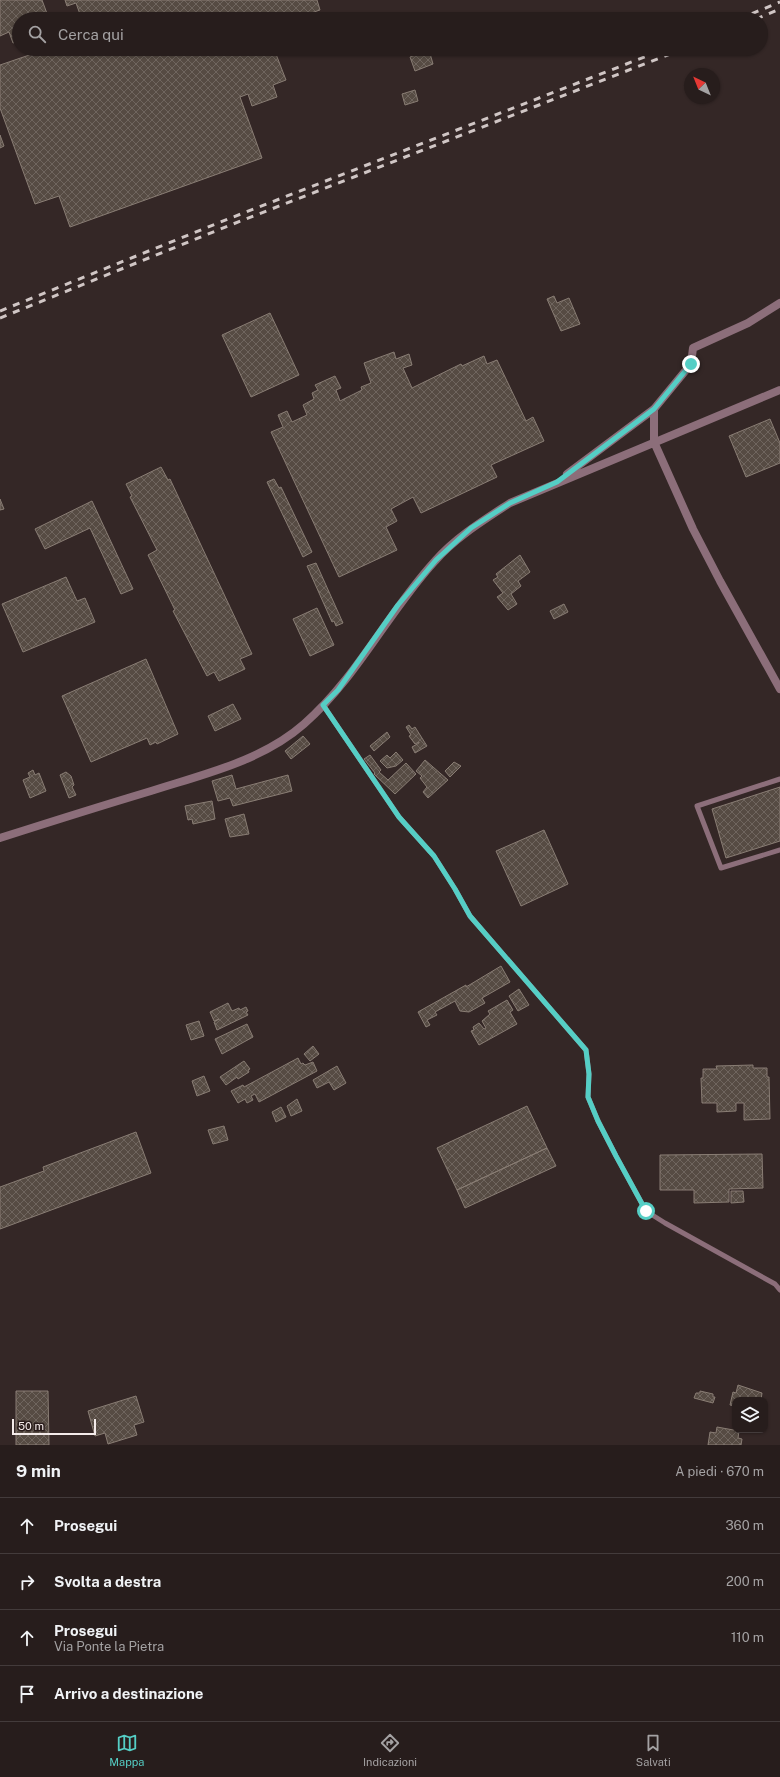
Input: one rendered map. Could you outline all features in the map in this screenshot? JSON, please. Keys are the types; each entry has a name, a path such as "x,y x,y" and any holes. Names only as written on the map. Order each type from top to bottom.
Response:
{"street":[{"path":"557,482 654,409 691,364 693,348 748,323 780,303"},
{"path":"0,838 218,770 270,748 304,724 338,690 398,605 436,560 471,528 510,503 557,482 780,390"},
{"path":"654,409 654,442 700,542 780,689"}],"lane":[{"path":"323,705 399,817 434,856 470,916 586,1050 589,1074 588,1097 598,1121 646,1211 774,1284 780,1290"},
{"path":"780,779 697,806 721,868 780,850"}],"building":[{"path":"0,0 42,0 46,12 12,12 12,40 9,32 0,36"},
{"path":"65,0 317,0 320,10 314,12 79,12 76,3 67,6"},
{"path":"26,56 277,56 286,80 273,85 277,97 252,106 248,94 240,97 262,158 70,227 59,196 35,204 0,108 0,65"},
{"path":"431,56 433,64 415,71 410,57"},
{"path":"415,90 418,101 405,105 402,94"},
{"path":"0,135 4,146 0,148"},
{"path":"554,296 557,303 569,298 580,324 561,331 547,299"},
{"path":"270,313 299,375 251,397 222,335"},
{"path":"394,352 396,359 409,354 412,365 403,368 412,388 461,364 462,366 484,356 487,364 497,360 526,421 533,417 544,441 491,465 497,477 421,513 413,497 391,509 397,521 386,527 397,550 339,577 271,432 283,427 278,415 287,411 292,422 307,415 303,405 314,399 312,393 318,390 315,385 335,376 341,388 336,390 340,401 362,390 361,387 371,383 364,363"},
{"path":"770,419 780,443 780,463 746,477 729,436"},
{"path":"161,467 168,480 170,479 252,654 240,659 245,669 219,681 214,672 207,676 173,611 175,610 148,555 157,550 130,497 132,496 126,484"},
{"path":"274,479 279,488 281,487 312,552 303,557 267,482"},
{"path":"0,499 4,509 0,510"},
{"path":"92,501 133,589 121,594 90,528 45,549 35,529"},
{"path":"520,555 530,572 518,581 521,586 511,594 517,604 508,610 497,597 503,593 493,580 498,577 496,574"},
{"path":"316,563 343,623 336,626 334,621 332,622 307,566"},
{"path":"66,577 77,601 85,598 95,622 23,652 2,604"},
{"path":"564,604 568,612 554,619 550,611"},
{"path":"317,608 334,645 310,656 293,619"},
{"path":"146,659 178,734 157,744 156,742 150,745 147,738 91,762 62,696"},
{"path":"233,704 241,719 215,731 208,716"},
{"path":"409,725 412,729 415,727 427,746 415,753 412,747 419,742 415,744 409,736 411,735 406,727"},
{"path":"387,732 390,737 374,751 370,746"},
{"path":"303,736 310,744 291,759 285,751"},
{"path":"396,752 403,760 396,766 387,768 380,761 387,755 390,758"},
{"path":"370,755 381,770 379,772 388,780 406,763 416,774 395,794 374,774 375,773 364,759"},
{"path":"425,760 448,780 428,798 423,792 427,787 420,778 422,776 416,771"},
{"path":"454,762 461,766 450,777 445,771"},
{"path":"33,770 35,775 39,773 46,791 30,798 23,780 30,777 28,773"},
{"path":"66,772 71,776 74,785 72,787 76,795 69,798 60,775"},
{"path":"232,775 236,789 288,775 292,791 233,806 230,798 218,801 212,781"},
{"path":"780,787 780,841 726,858 712,809"},
{"path":"212,801 215,819 193,824 192,819 188,820 185,806"},
{"path":"244,814 249,834 230,837 225,819"},
{"path":"544,830 568,884 521,906 496,851"},
{"path":"501,966 510,982 482,998 485,1003 469,1012 460,1011 455,1001 435,1012 437,1015 427,1020 430,1025 426,1027 418,1012 466,985 466,987"},
{"path":"519,989 529,1005 518,1011 509,996"},
{"path":"507,1000 513,1010 510,1012 517,1024 479,1045 471,1031 474,1030 473,1027 479,1023 484,1029 486,1028 482,1021 490,1014 488,1011"},
{"path":"228,1003 232,1011 239,1008 240,1010 246,1007 248,1011 246,1012 248,1015 217,1030 214,1022 219,1019 214,1021 210,1012"},
{"path":"199,1021 204,1036 191,1040 186,1025"},
{"path":"247,1024 253,1037 222,1054 215,1039"},
{"path":"313,1046 319,1054 310,1061 304,1054"},
{"path":"298,1058 301,1064 303,1063 305,1065 313,1062 317,1071 259,1102 255,1094 251,1096 253,1100 247,1103 245,1099 238,1103 231,1091 243,1085 244,1087"},
{"path":"244,1061 250,1069 248,1070 249,1072 238,1079 237,1077 226,1085 220,1077"},
{"path":"753,1065 753,1068 767,1068 767,1077 769,1077 770,1119 744,1120 744,1103 736,1103 736,1111 717,1112 717,1103 702,1103 701,1078 703,1078 703,1069 717,1069 716,1066"},
{"path":"337,1066 346,1083 334,1090 329,1082 317,1088 313,1080"},
{"path":"204,1076 210,1091 197,1096 192,1081"},
{"path":"297,1099 302,1111 291,1116 287,1106"},
{"path":"527,1106 547,1148 457,1190 437,1148"},
{"path":"281,1107 286,1117 276,1122 272,1112"},
{"path":"224,1126 228,1140 213,1144 208,1130"},
{"path":"136,1132 151,1173 0,1229 0,1187 44,1171 43,1167"},
{"path":"547,1148 556,1166 465,1208 457,1190"},
{"path":"762,1154 763,1188 729,1189 729,1202 694,1203 694,1190 660,1190 660,1155"},
{"path":"731,1191 743,1191 744,1202 731,1203"},
{"path":"738,1385 762,1393 761,1397 732,1397 732,1405 730,1405 733,1392 736,1393"},
{"path":"16,1391 48,1391 49,1445 16,1445"},
{"path":"700,1391 713,1394 713,1397 715,1397 713,1403 694,1398 696,1393 700,1393"},
{"path":"136,1396 144,1422 134,1425 137,1435 108,1444 105,1433 95,1436 88,1411"},
{"path":"717,1427 732,1430 732,1433 739,1433 738,1438 742,1439 741,1445 708,1445 710,1432 716,1433"}],"railway":[{"path":"756,12 780,2"},
{"path":"768,14 780,9"},
{"path":"0,311 228,219 647,56"},
{"path":"0,318 233,224 665,56"}],"route":[{"path":"646,1211 598,1121 588,1097 589,1074 586,1050 490,942 470,916 434,856 399,817 323,705 338,690 398,605 436,560 471,528 510,503 557,482 654,409 691,364"}]}
